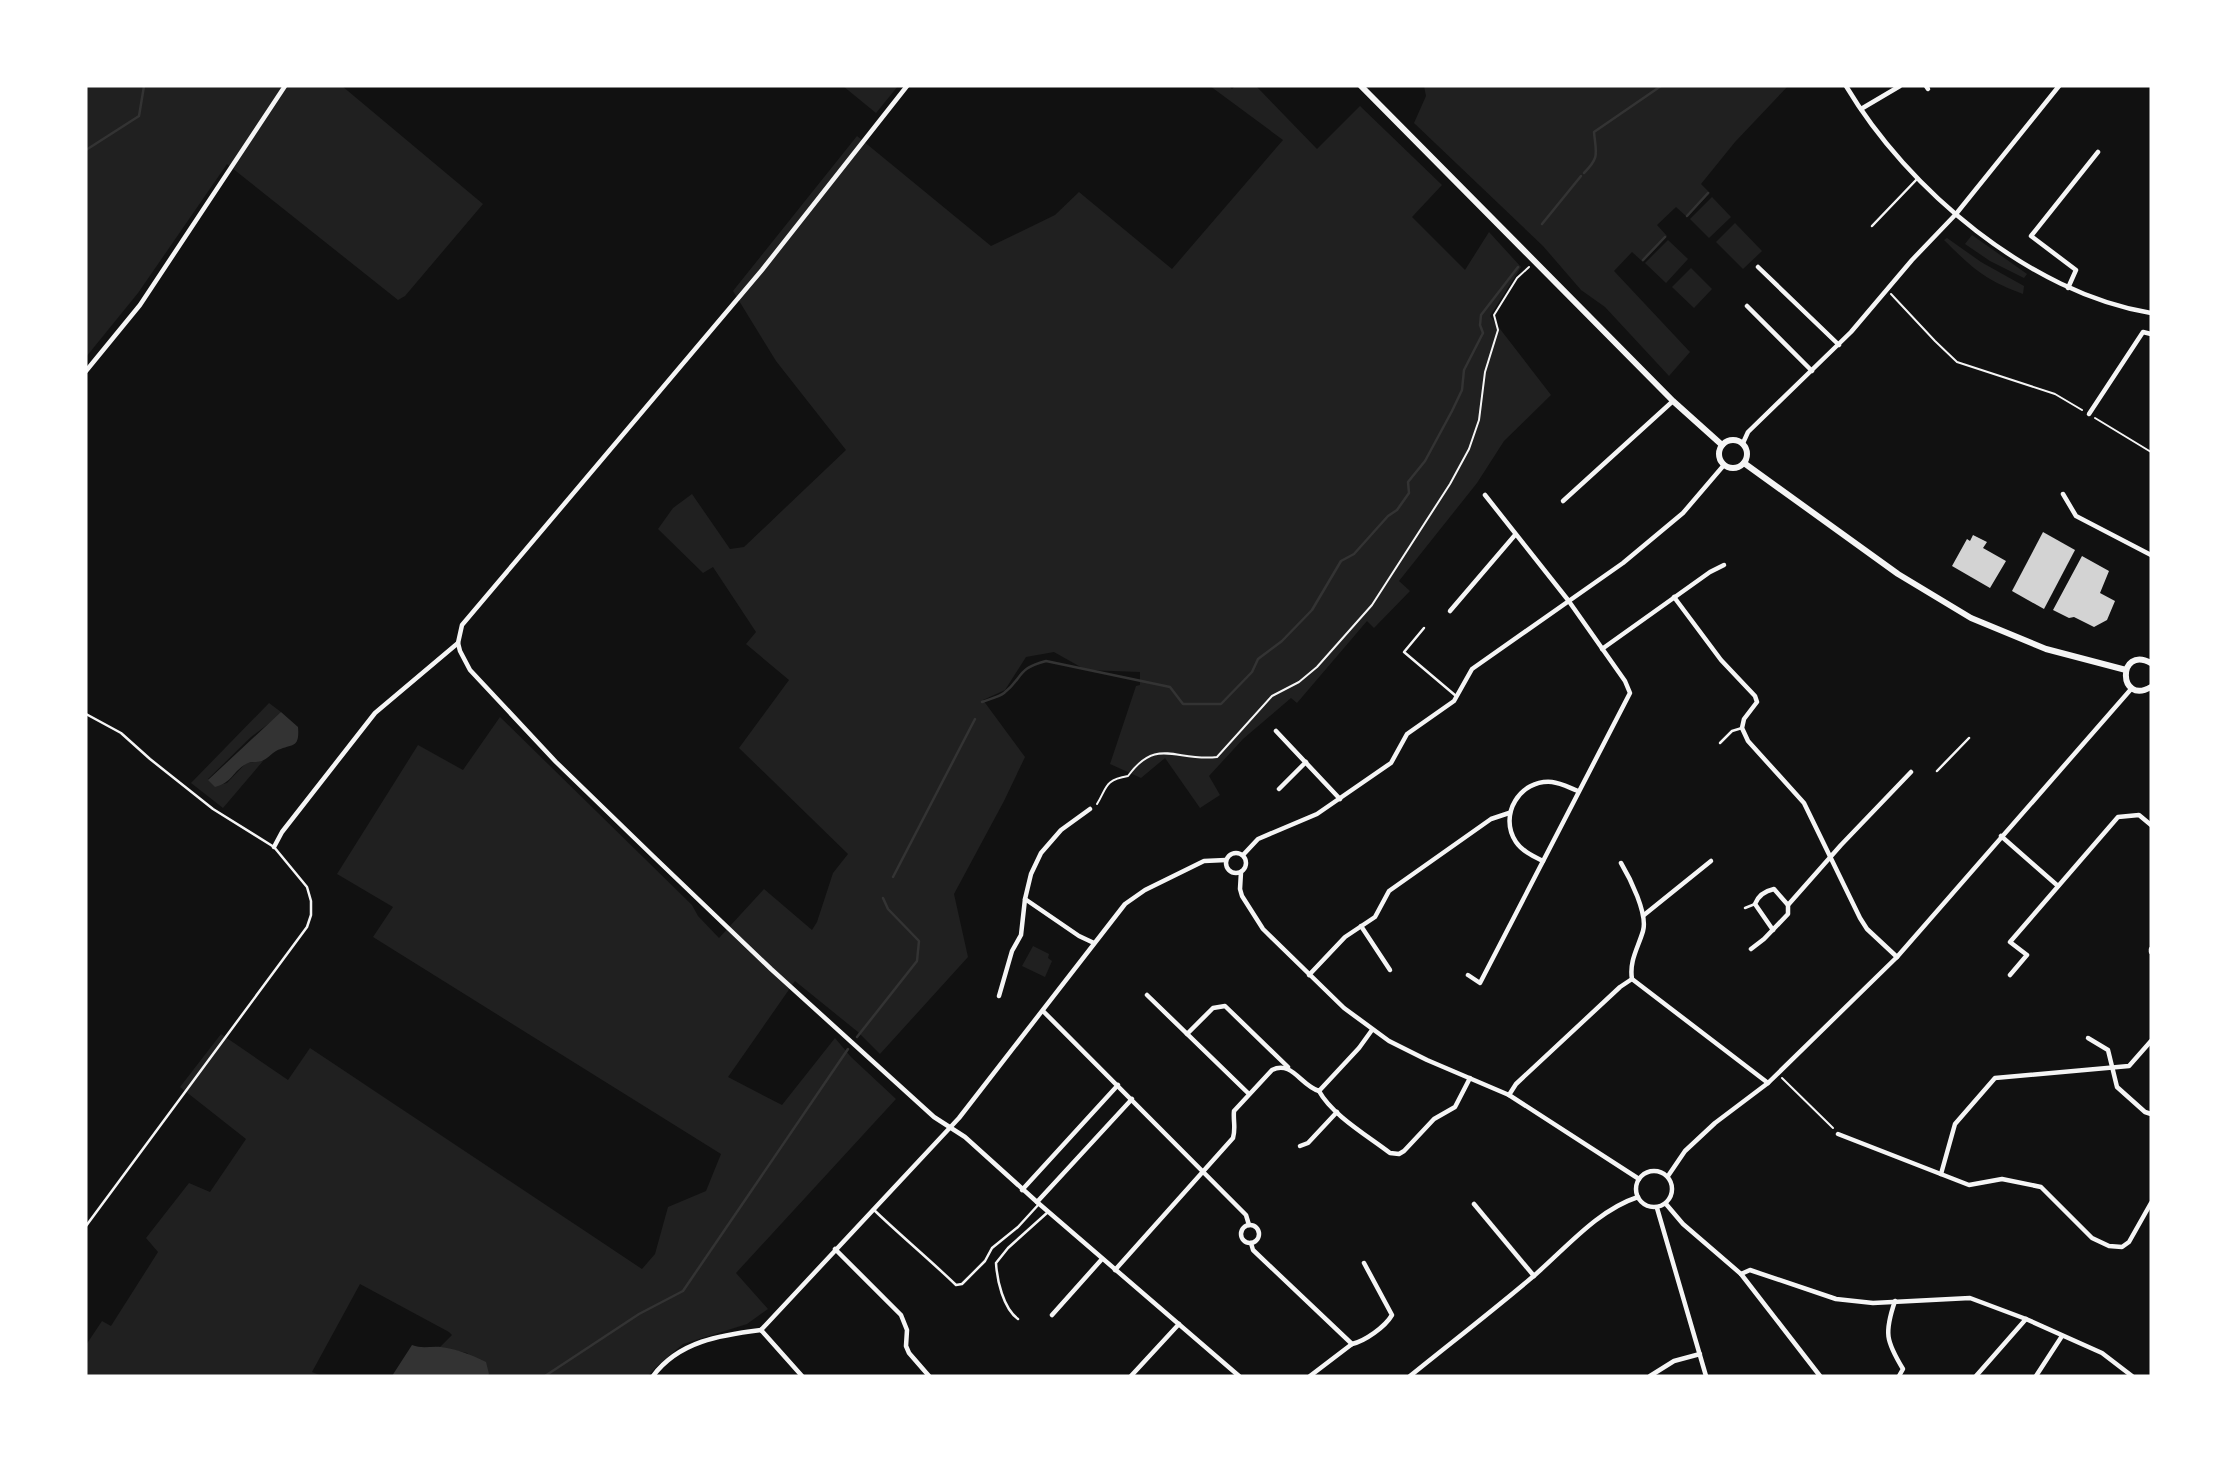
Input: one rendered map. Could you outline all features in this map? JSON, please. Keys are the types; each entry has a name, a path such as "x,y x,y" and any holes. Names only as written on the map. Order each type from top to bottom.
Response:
{"street":[{"path":"86,371 140,305 285,86"},
{"path":"907,86 762,270 462,625 458,643 460,651 470,670 556,762 782,978 934,1117 965,1137 1022,1190 1239,1376"},
{"path":"1361,86 1673,401 1722,445"},
{"path":"1846,86 1889,146 1919,178 1956,214 2015,258 2068,288 2121,308 2151,313"},
{"path":"1861,109 1900,86"},
{"path":"1743,443 1748,432 1839,345 1912,260 1956,214 2059,86"},
{"path":"2068,288 2076,270 2031,236 2098,152"},
{"path":"1758,267 1839,345"},
{"path":"1747,306 1812,370"},
{"path":"2089,414 2143,332 2151,334"},
{"path":"1563,501 1673,401"},
{"path":"1734,439 1743,443 1747,450 1744,463 1737,468 1724,465 1719,453 1722,445 1734,439"},
{"path":"1744,463 1898,574 1971,618 2046,649 2126,670"},
{"path":"1242,855 1258,839 1317,814 1391,764 1407,734 1454,701 1472,669 1619,566 1683,513 1724,465"},
{"path":"2063,494 2076,516 2151,555"},
{"path":"1468,975 1480,983 1629,697 1628,686 1568,600 1485,495"},
{"path":"1450,611 1516,535"},
{"path":"1602,649 1724,565"},
{"path":"1674,597 1721,660 1755,696 1756,702 1744,719 1742,728 1748,741 1804,803 1867,929 1897,957"},
{"path":"274,847 282,832 375,713 458,643"},
{"path":"2151,663 2139,660 2131,663 2126,670 2126,680 2132,688 2140,691 2151,687"},
{"path":"1668,1176 1685,1151 1714,1123 1768,1083 1897,957 2132,688"},
{"path":"1276,731 1340,799"},
{"path":"1279,789 1306,762"},
{"path":"1788,905 1911,772"},
{"path":"1542,860 1518,845 1512,833 1509,813 1517,797 1540,783 1554,782 1578,791"},
{"path":"999,996 1012,951 1021,935 1031,874 1041,853 1053,837 1090,809"},
{"path":"1309,975 1345,937 1375,917 1389,891 1491,819 1509,813"},
{"path":"2010,975 2027,955 2011,942 2118,817 2139,815 2151,825"},
{"path":"2001,836 2058,886"},
{"path":"653,1376 673,1356 704,1340 761,1330 950,1128 1125,904 1145,890 1204,861 1226,860 1233,853 1242,855 1247,864 1241,872 1240,889 1249,910 1262,929 1344,1008 1371,1030 1427,1060 1509,1095 1639,1179"},
{"path":"1226,860 1230,872 1241,872"},
{"path":"1644,915 1711,861"},
{"path":"1621,863 1644,915 1644,928 1630,969 1632,979 1768,1083"},
{"path":"1751,949 1773,930 1788,914 1788,905 1774,889 1767,891 1755,904 1773,930"},
{"path":"1025,899 1079,936 1094,943"},
{"path":"1361,926 1391,970"},
{"path":"1509,1095 1516,1084 1620,987 1632,979"},
{"path":"1147,995 1249,1094"},
{"path":"1187,1034 1213,1008 1225,1006 1309,1087 1319,1091 1337,1112 1390,1153 1399,1154 1434,1119 1455,1107 1470,1079"},
{"path":"1043,1011 1246,1214 1249,1226"},
{"path":"1319,1091 1359,1048 1371,1030"},
{"path":"2088,1038 2108,1050 2117,1087 2145,1112 2151,1114"},
{"path":"1941,1174 1955,1124 1995,1078 2129,1066 2151,1041"},
{"path":"1115,1270 1233,1138 1236,1129 1234,1111 1272,1070 1279,1066 1288,1068"},
{"path":"1022,1190 1118,1085"},
{"path":"1038,1203 1132,1099"},
{"path":"1300,1146 1308,1143 1337,1112"},
{"path":"1839,1134 1969,1185 2002,1179 2041,1188 2092,1238 2118,1248 2129,1242 2151,1203"},
{"path":"1652,1171 1668,1176 1673,1191 1666,1204 1657,1208 1644,1205 1638,1197 1636,1187 1639,1179 1652,1171"},
{"path":"1410,1376 1534,1276 1610,1209 1638,1197"},
{"path":"1474,1204 1534,1276"},
{"path":"1666,1204 1684,1224 1741,1274 1820,1376"},
{"path":"1657,1208 1706,1376"},
{"path":"1249,1226 1255,1227 1259,1232 1257,1241 1251,1243 1241,1236 1244,1228 1249,1226"},
{"path":"1251,1243 1253,1250 1352,1344"},
{"path":"835,1249 901,1315 907,1331 906,1346 909,1353 929,1376"},
{"path":"1052,1315 1102,1259"},
{"path":"1310,1376 1352,1344 1360,1342 1392,1315 1364,1263"},
{"path":"1741,1274 1750,1270 1836,1299 1873,1303 1970,1298 2025,1318 2102,1353 2132,1376"},
{"path":"1895,1301 1887,1325 1891,1350 1903,1369 1899,1376"},
{"path":"1976,1376 2025,1318"},
{"path":"1131,1376 1179,1324"},
{"path":"761,1330 802,1376"},
{"path":"2036,1376 2062,1336"},
{"path":"1650,1376 1674,1361 1700,1354"}],"lane":[{"path":"1872,226 1919,178"},
{"path":"1424,628 1404,652 1456,696"},
{"path":"86,714 121,733 149,759 213,809 274,847 306,887 311,901 311,915 307,927 86,1226"},
{"path":"1720,743 1732,731 1742,728"},
{"path":"1937,771 1969,738"},
{"path":"1745,908 1755,904"},
{"path":"873,1209 956,1285 962,1284 985,1261 992,1248 1017,1227 1038,1203"},
{"path":"1018,1320 1007,1306 996,1263 1008,1248 1048,1212"}],"path":[{"path":"1090,809 1099,803 1103,788 1116,778 1128,776 1137,763 1153,754 1165,752 1199,759 1217,757 1272,696 1299,682 1317,667 1372,605 1450,484 1469,449 1479,420 1485,372 1497,330 1494,315 1517,278 1535,261"},
{"path":"1887,289 1957,362 2055,394 2151,452"},
{"path":"1783,1080 1839,1134"}],"shaded area":[{"path":"86,86 342,86 483,204 405,296 398,300 227,164 138,293 86,357"},
{"path":"843,86 898,86 876,113"},
{"path":"1210,86 1229,86 1232,89 1235,86 1256,86 1317,149 1360,106 1442,185 1412,217 1465,270 1489,232 1521,267 1490,316 1551,395 1504,441 1477,483 1399,581 1410,591 1374,628 1367,621 1297,703 1291,698 1243,739 1209,776 1220,795 1200,808 1165,758 1141,778 1110,764 1136,686 1140,685 1140,672 1086,670 1054,652 1026,657 1005,690 983,700 1025,757 954,894 968,957 880,1054 858,1032 795,981 728,1077 782,1105 835,1038 851,1057 896,1099 736,1273 768,1309 747,1324 683,1344 648,1376 488,1376 467,1353 440,1347 452,1335 449,1332 360,1284 312,1372 322,1376 86,1376 86,1345 102,1321 111,1326 158,1252 146,1238 189,1183 210,1192 246,1139 180,1087 221,1034 288,1080 310,1048 642,1269 655,1254 668,1207 706,1191 721,1154 373,937 393,907 337,874 418,745 463,770 500,717 692,905 698,916 719,938 764,889 812,930 833,873 848,854 739,748 789,680 746,644 756,632 713,567 703,573 658,529 673,508 692,494 730,549 744,547 846,450 776,361 733,291 857,136 991,246 1055,215 1079,192 1172,269 1283,140"},
{"path":"1424,86 1788,86 1735,142 1701,184 1710,193 1687,217 1676,207 1657,225 1667,236 1643,262 1632,252 1614,271 1690,352 1669,376 1605,307 1581,290 1543,246 1414,123 1426,96"},
{"path":"1712,197 1731,217 1709,238 1690,219"},
{"path":"1735,223 1762,251 1743,269 1716,242"},
{"path":"1972,235 2027,274 2024,278 1990,261 1965,244"},
{"path":"1947,238 1981,262 2024,286 2023,294 1980,272 1944,240"},
{"path":"1668,240 1688,259 1666,283 1645,263"},
{"path":"1691,268 1712,289 1694,308 1672,287"},
{"path":"269,703 281,712 279,716 251,737 208,779 215,786 227,783 246,763 263,761 223,808 191,783"},
{"path":"281,712 298,727 296,743 276,751 262,761 248,763 215,787 208,780"},
{"path":"1033,946 1049,954 1048,958 1052,961 1045,977 1022,966"},
{"path":"412,1345 447,1348 470,1355 486,1362 489,1374 392,1376"}],"building":[{"path":"2043,532 2075,550 2044,609 2012,591"},
{"path":"1973,535 1987,542 1983,548 2006,561 1990,588 1952,566 1967,539 1970,541"},
{"path":"2082,556 2109,571 2100,593 2115,601 2107,620 2094,627 2053,610"}],"waterway":[{"path":"86,150 139,116 144,86"},
{"path":"1584,173 1596,155 1594,132 1661,86"},
{"path":"1542,224 1581,176"},
{"path":"1687,216 1708,193"},
{"path":"1643,260 1665,237"},
{"path":"982,702 1002,694 1025,670 1046,661 1170,687 1183,704 1221,704 1252,672 1258,659 1282,641 1312,610 1341,561 1354,554 1388,516 1397,510 1409,493 1408,482 1425,461 1462,390 1464,370 1483,333 1481,315 1518,267"},
{"path":"893,877 975,719"},
{"path":"857,1037 917,961 919,941 888,909 883,898"},
{"path":"545,1376 639,1314 683,1291 848,1049"}]}
